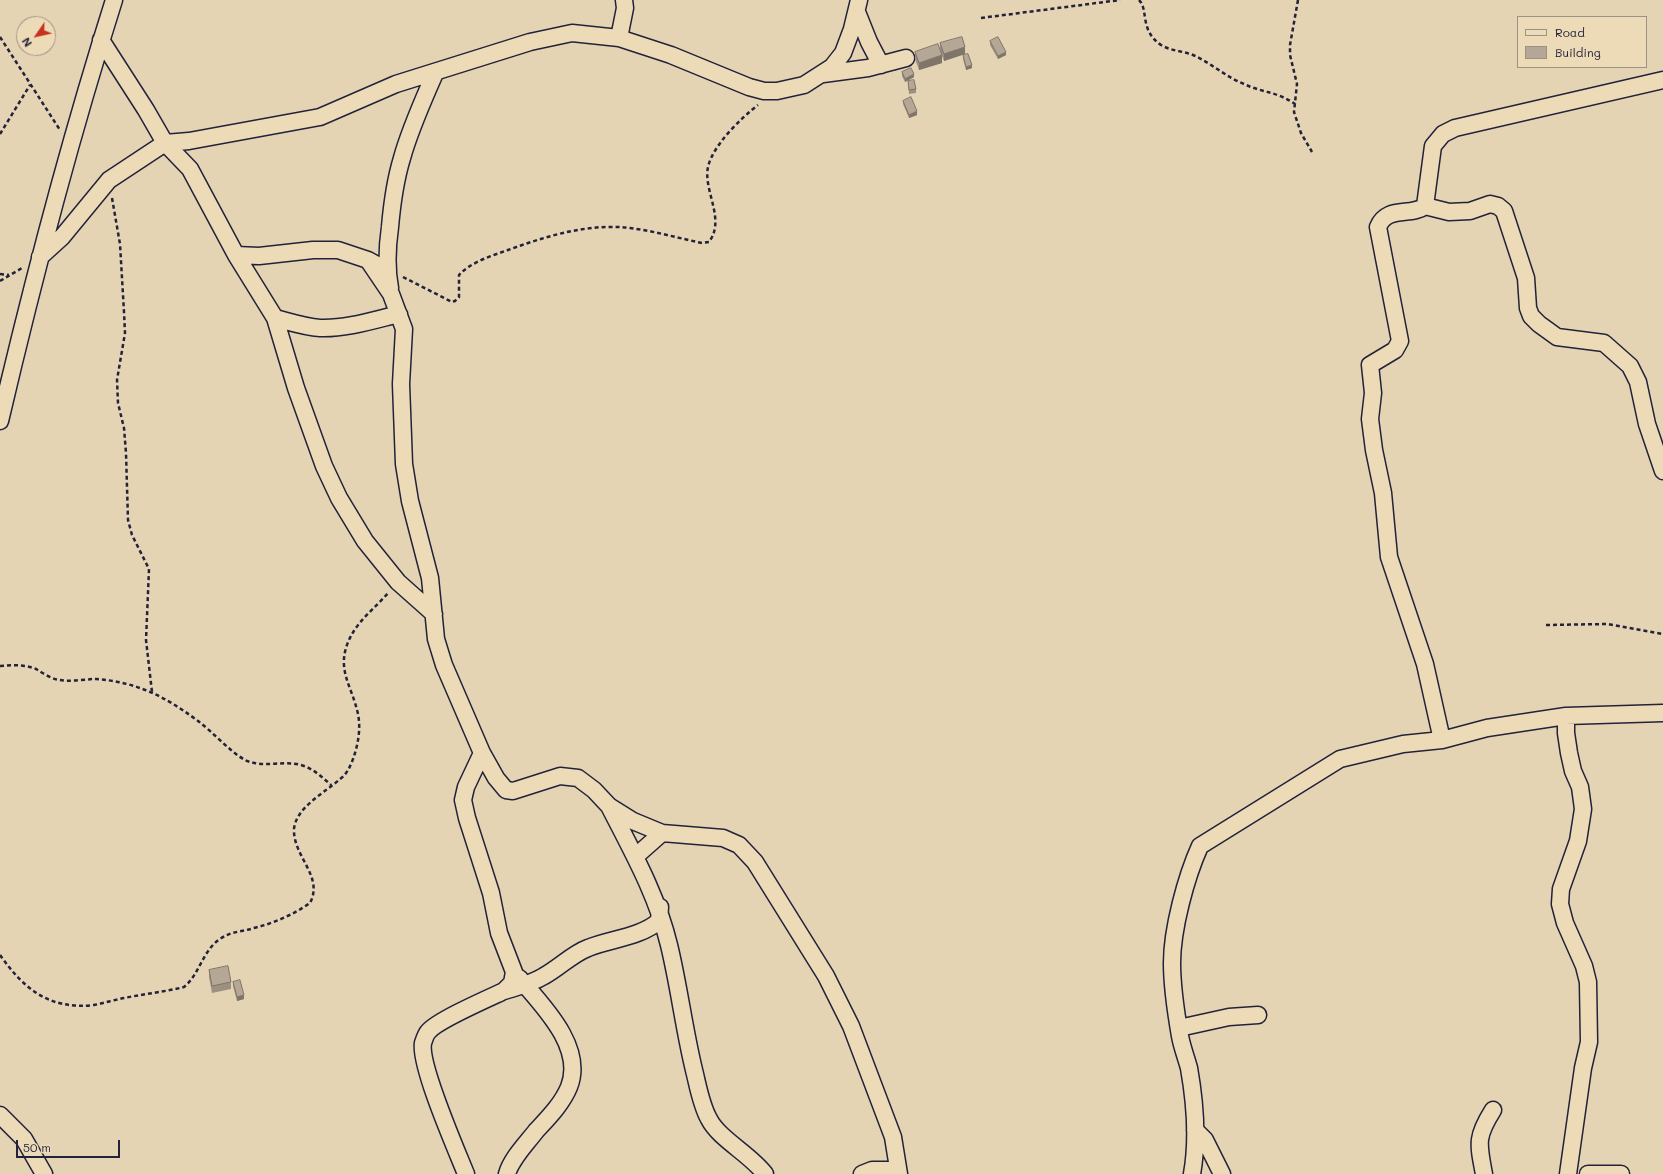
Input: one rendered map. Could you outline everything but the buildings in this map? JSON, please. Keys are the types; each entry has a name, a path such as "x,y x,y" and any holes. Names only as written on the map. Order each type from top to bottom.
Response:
{"street":[{"path":"0,421 40,257 70,147 114,0"},
{"path":"619,38 625,8 624,0"},
{"path":"858,6 869,42 881,65"},
{"path":"40,257 62,237 109,180 165,143 197,140 320,117 396,84 436,73 530,42 572,33 619,38 671,55 749,87 764,91 777,91 804,85 832,67 843,53 858,6"},
{"path":"101,40 146,110 165,143 190,168 236,255 275,318 296,388 324,466 339,498 365,541 398,582 434,614"},
{"path":"823,74 857,70 906,58"},
{"path":"436,73 412,126 401,159 393,200 386,270 391,294 404,329 401,384 404,464 410,500 430,578 436,639 444,665 482,753 496,778 506,790 513,792 560,776 578,778 594,790 609,806 636,856 658,903 670,946 685,1032 701,1099 708,1120 717,1131 746,1153 765,1174"},
{"path":"1425,206 1433,146 1443,134 1455,128 1663,80"},
{"path":"1442,740 1425,664 1389,557 1383,493 1374,450 1370,419 1373,393 1370,365 1395,350 1400,341 1378,227 1380,221 1387,216 1403,211 1418,210 1425,206 1449,212 1470,211 1490,204 1498,206 1504,211 1526,278 1528,308 1531,316 1557,337 1604,343 1630,366 1638,382 1647,424 1663,471"},
{"path":"236,255 259,256 313,250 338,250 368,260 386,270"},
{"path":"368,260 391,294"},
{"path":"275,318 302,326 322,328 345,326 399,314"},
{"path":"1192,1174 1195,1130 1194,1107 1188,1068 1179,1028 1172,963 1174,938 1182,900 1194,857 1200,846 1340,759 1403,744 1442,740 1486,728 1566,716 1663,713"},
{"path":"1566,716 1566,733 1569,753 1573,771 1580,787 1583,810 1578,841 1566,871 1561,889 1560,904 1565,923 1584,966 1588,982 1589,1042 1583,1068 1568,1174"},
{"path":"482,753 466,787 463,800 467,818 491,893 499,933 514,972 557,1024 570,1049 572,1072 569,1087 557,1107 522,1149 508,1169 507,1174"},
{"path":"609,806 633,821 662,833 723,838 739,845 755,862 826,976 842,1005 893,1137 898,1172 872,1170 862,1174"},
{"path":"466,1174 429,1076 424,1057 423,1043 428,1031 440,1023 504,991 526,985 543,977 586,949 638,932 656,924 659,920 661,913 646,878 609,806"},
{"path":"636,856 662,833"},
{"path":"504,991 512,984 514,972"},
{"path":"1179,1028 1229,1017 1258,1016"},
{"path":"1484,1174 1479,1143 1480,1134 1493,1110"},
{"path":"0,1115 24,1139 44,1174"},
{"path":"1195,1130 1206,1140 1222,1174"},
{"path":"1588,1174 1621,1174"}],"path":[{"path":"981,18 1120,0"},
{"path":"1139,0 1143,5 1144,16 1149,32 1162,46 1192,55 1245,85 1277,94 1295,104"},
{"path":"1298,0 1290,46 1290,55 1297,84 1294,112 1298,126 1312,152"},
{"path":"0,37 53,118 70,147"},
{"path":"0,134 30,85"},
{"path":"386,270 455,301 459,297 459,275 464,269 491,256 563,232 589,229 629,228 702,243 708,242 712,237 715,228 714,205 708,180 708,168 711,157 722,141 744,116 777,91"},
{"path":"109,180 120,244 123,281 125,333 117,380 118,403 124,428 128,520 132,535 149,569 146,640 152,692"},
{"path":"0,281 40,257"},
{"path":"0,274 10,275"},
{"path":"0,955 15,976 25,985 52,1002 93,1005 184,987 189,983 206,952 219,939 232,932 253,929 277,922 310,903 314,890 313,878 297,846 294,828 298,818 307,806 349,770 354,758 360,733 358,714 344,674 346,646 351,635 361,622 398,582"},
{"path":"1546,624 1607,624 1663,634"},
{"path":"0,666 19,664 35,668 60,680 104,680 128,684 152,692 184,710 206,726 244,759 258,764 288,764 303,766 315,772 331,785"}]}
